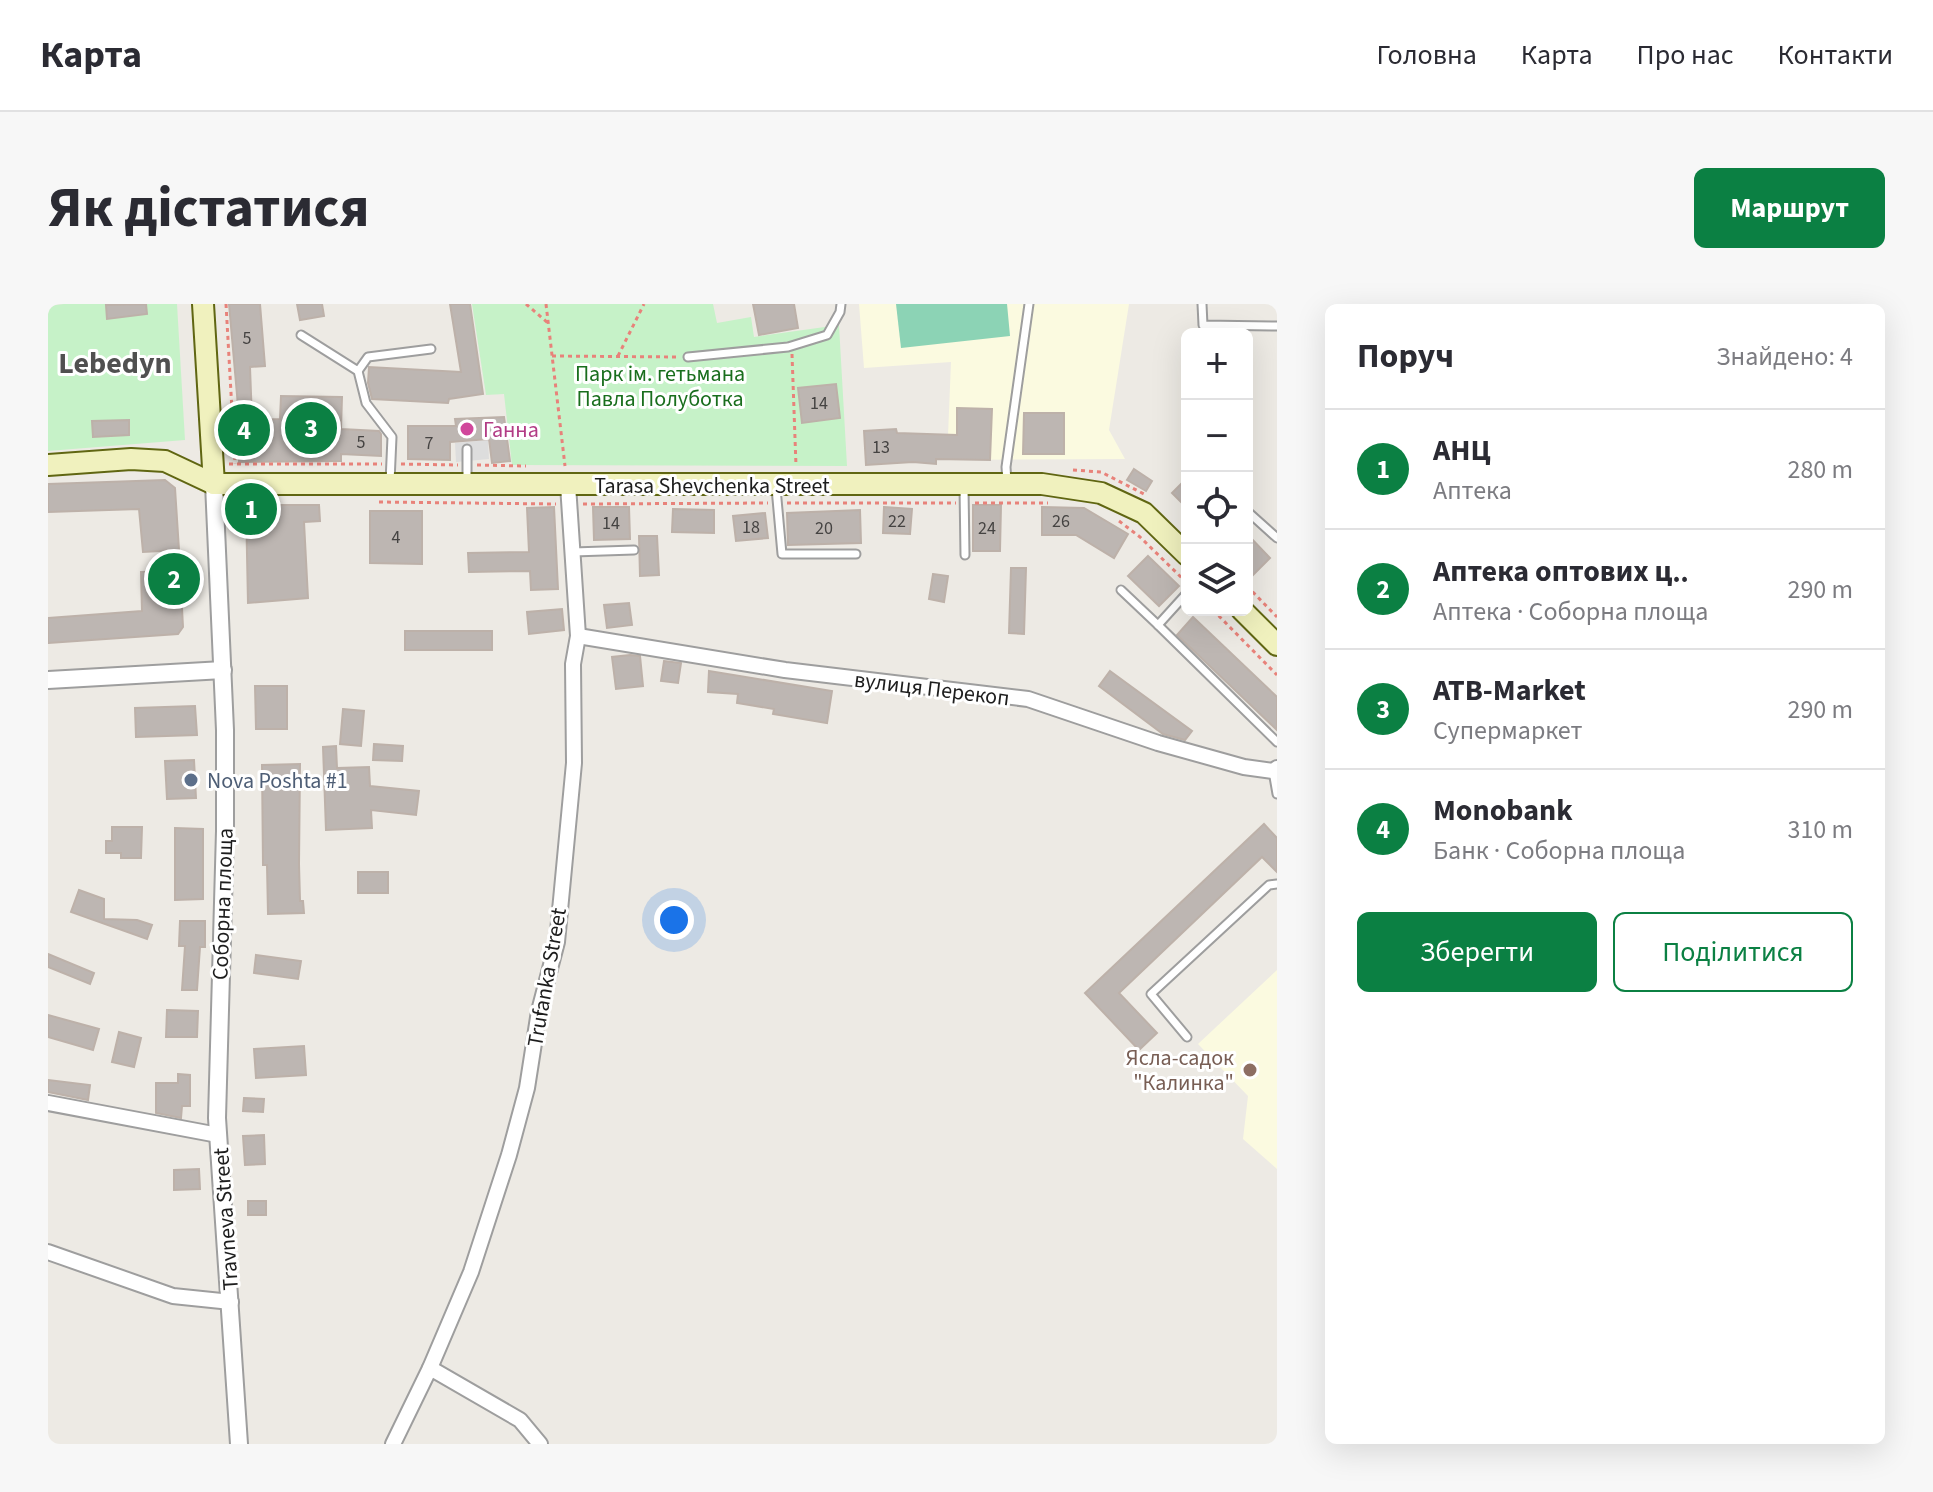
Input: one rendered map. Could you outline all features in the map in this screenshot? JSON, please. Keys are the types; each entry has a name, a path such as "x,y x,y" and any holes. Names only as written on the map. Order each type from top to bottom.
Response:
{"main road":[{"name":"Соборна площа","path":"203,304 214,484"},
{"path":"48,465 131,459 165,461 214,484"},
{"name":"Tarasa Shevchenka Street","path":"214,484 568,485 776,494 964,494 1007,484 1042,484 1101,493 1144,513 1181,549"},
{"path":"1248,616 1277,645"}],"street":[{"name":"Соборна площа","path":"214,484 223,670 225,831 219,994"},
{"name":"Trufanka Street","path":"393,1444 471,1272 527,1088 539,1011 557,942 574,763 573,664 578,636 568,485"},
{"name":"вулиця Перекоп","path":"578,636 785,670 1028,699 1158,743 1244,767 1275,770"},
{"path":"48,680 223,670"},
{"name":"Travneva Street","path":"219,994 218,1135 239,1444"},
{"path":"48,1103 218,1135"},
{"path":"48,1252 173,1296 231,1302"},
{"path":"430,1368 520,1420 540,1444"}],"lane":[{"path":"688,357 792,346 827,335 841,304"},
{"path":"1007,484 1006,467 1029,304"},
{"path":"1202,304 1203,325 1277,326"},
{"path":"301,335 358,371 366,403 392,437 389,485"},
{"path":"358,371 368,357 431,349"},
{"path":"467,449 467,485"},
{"path":"776,494 782,554 856,554"},
{"path":"964,494 965,555"},
{"path":"1253,516 1277,538"},
{"path":"573,552 634,550"},
{"path":"1121,590 1277,742"},
{"path":"1158,625 1181,600"},
{"path":"1275,770 1277,794"},
{"path":"1187,1037 1151,994 1269,885 1277,884"}],"path":[{"path":"226,304 235,464"},
{"path":"526,304 548,323"},
{"path":"546,304 568,485"},
{"path":"618,356 644,304"},
{"path":"792,346 796,466"},
{"path":"552,356 688,357"},
{"path":"372,502 568,485 776,494 964,494 1062,503"},
{"path":"1115,519 1140,537 1181,577"},
{"path":"1253,592 1277,617"},
{"path":"1219,616 1277,675"}],"shaded area":[{"path":"859,304 1129,304 1109,430 1125,459 947,460 951,362 864,368"},
{"path":"488,440 489,459 456,462 455,443"},
{"name":"Ясла-садок \"Калинка\"","path":"1277,970 1277,1169 1243,1139 1248,1096 1198,1044"}],"green space":[{"path":"177,304 185,440 48,451 48,306"},
{"name":"Парк ім. гетьмана Павла Полуботка","path":"472,304 713,304 717,323 751,317 754,337 839,325 847,466 512,465 504,394 486,395"},
{"path":"896,304 1007,304 1010,336 901,348"}],"building":[{"path":"146,304 147,314 107,319 106,305"},
{"path":"229,304 260,304 265,366 250,367 252,420 280,419 281,396 342,397 341,429 379,431 381,456 341,454 341,461 239,462 238,406"},
{"path":"297,304 322,304 324,316 300,320"},
{"path":"450,304 470,304 483,394 449,399 448,403 372,399 368,383 369,367 461,372"},
{"path":"753,304 794,304 798,328 759,335"},
{"path":"836,384 840,418 802,423 798,388"},
{"path":"957,408 992,409 990,460 936,459 936,464 866,465 864,431 896,429 897,433 957,435"},
{"path":"1024,413 1064,413 1064,454 1023,454"},
{"path":"504,417 510,461 492,463 489,439 450,442 450,460 408,459 408,426 456,426 455,419"},
{"path":"129,420 129,435 93,437 92,421"},
{"path":"1134,469 1152,481 1146,491 1127,480"},
{"path":"165,480 175,488 179,550 143,552 139,509 48,512 48,484"},
{"path":"1181,484 1181,502 1172,493"},
{"path":"246,505 319,505 320,521 304,522 308,598 248,603"},
{"path":"973,505 1001,505 1000,551 973,551"},
{"path":"554,507 558,589 531,590 530,571 469,572 468,553 529,552 527,508"},
{"path":"593,507 629,507 630,539 594,540"},
{"path":"884,507 912,509 910,534 883,533"},
{"path":"1042,507 1084,508 1128,534 1114,558 1076,535 1042,535"},
{"path":"673,509 714,510 714,533 672,532"},
{"path":"860,510 861,543 788,545 787,513"},
{"path":"370,511 422,511 422,564 370,563"},
{"path":"765,513 768,538 736,541 733,516"},
{"path":"639,536 657,536 659,575 640,576"},
{"path":"1253,540 1270,558 1253,575"},
{"path":"1148,556 1179,586 1159,606 1128,576"},
{"path":"1011,568 1026,568 1024,634 1009,633"},
{"path":"180,571 183,627 178,634 48,643 48,618 142,611 141,572"},
{"path":"933,574 948,576 944,602 929,599"},
{"path":"629,603 632,625 607,628 604,605"},
{"path":"562,609 564,630 529,634 527,612"},
{"path":"1193,617 1277,697 1277,730 1177,635"},
{"path":"405,631 492,631 492,650 405,650"},
{"path":"640,656 643,686 616,689 612,657"},
{"path":"664,661 681,663 678,683 661,681"},
{"path":"709,671 832,691 827,723 773,714 774,709 737,703 738,694 708,692"},
{"path":"1110,671 1192,731 1185,740 1163,734 1099,686"},
{"path":"255,686 287,686 287,729 256,729"},
{"path":"195,706 197,735 136,737 135,708"},
{"path":"343,709 364,711 361,746 340,744"},
{"path":"374,744 403,746 402,761 373,760"},
{"path":"336,746 337,768 369,767 370,786 419,791 416,815 371,810 372,828 326,830 323,747"},
{"path":"194,760 196,798 167,799 165,761"},
{"path":"300,764 299,864 300,901 303,901 304,913 268,914 267,865 263,865 262,765"},
{"path":"1264,824 1277,838 1277,872 1262,857 1119,993 1157,1033 1139,1050 1085,993"},
{"path":"112,827 142,827 141,858 121,858 121,853 106,853 106,841 112,841"},
{"path":"175,828 203,829 203,899 175,900"},
{"path":"358,872 388,872 388,893 358,893"},
{"path":"79,890 104,899 104,919 137,920 152,925 147,939 71,912"},
{"path":"180,921 205,921 205,947 200,947 197,990 182,990 185,946 179,946"},
{"path":"48,954 94,973 90,984 48,967"},
{"path":"256,955 301,961 298,979 254,973"},
{"path":"167,1010 198,1011 197,1037 166,1037"},
{"path":"48,1015 99,1029 93,1050 48,1037"},
{"path":"119,1032 141,1038 134,1067 112,1062"},
{"path":"304,1046 306,1075 256,1078 254,1049"},
{"path":"178,1074 190,1075 190,1106 182,1106 181,1118 156,1113 156,1083 178,1083"},
{"path":"48,1080 90,1085 88,1100 48,1092"},
{"path":"244,1098 264,1099 263,1112 243,1111"},
{"path":"264,1135 265,1164 245,1165 243,1136"},
{"path":"199,1169 200,1189 174,1190 174,1170"},
{"path":"248,1201 266,1201 266,1215 248,1215"}],"place":[{"name":"ATB-Market","path":"311,428"},
{"name":"Ганна","path":"467,429"},
{"name":"Monobank","path":"244,430"},
{"name":"АНЦ","path":"251,509"},
{"name":"Аптека оптових ц‥","path":"174,579"},
{"name":"Nova Poshta #1","path":"191,780"},
{"name":"Ясла-садок \"Калинка\"","path":"1250,1070"}],"district":[{"name":"Lebedyn","path":"115,363"}]}
